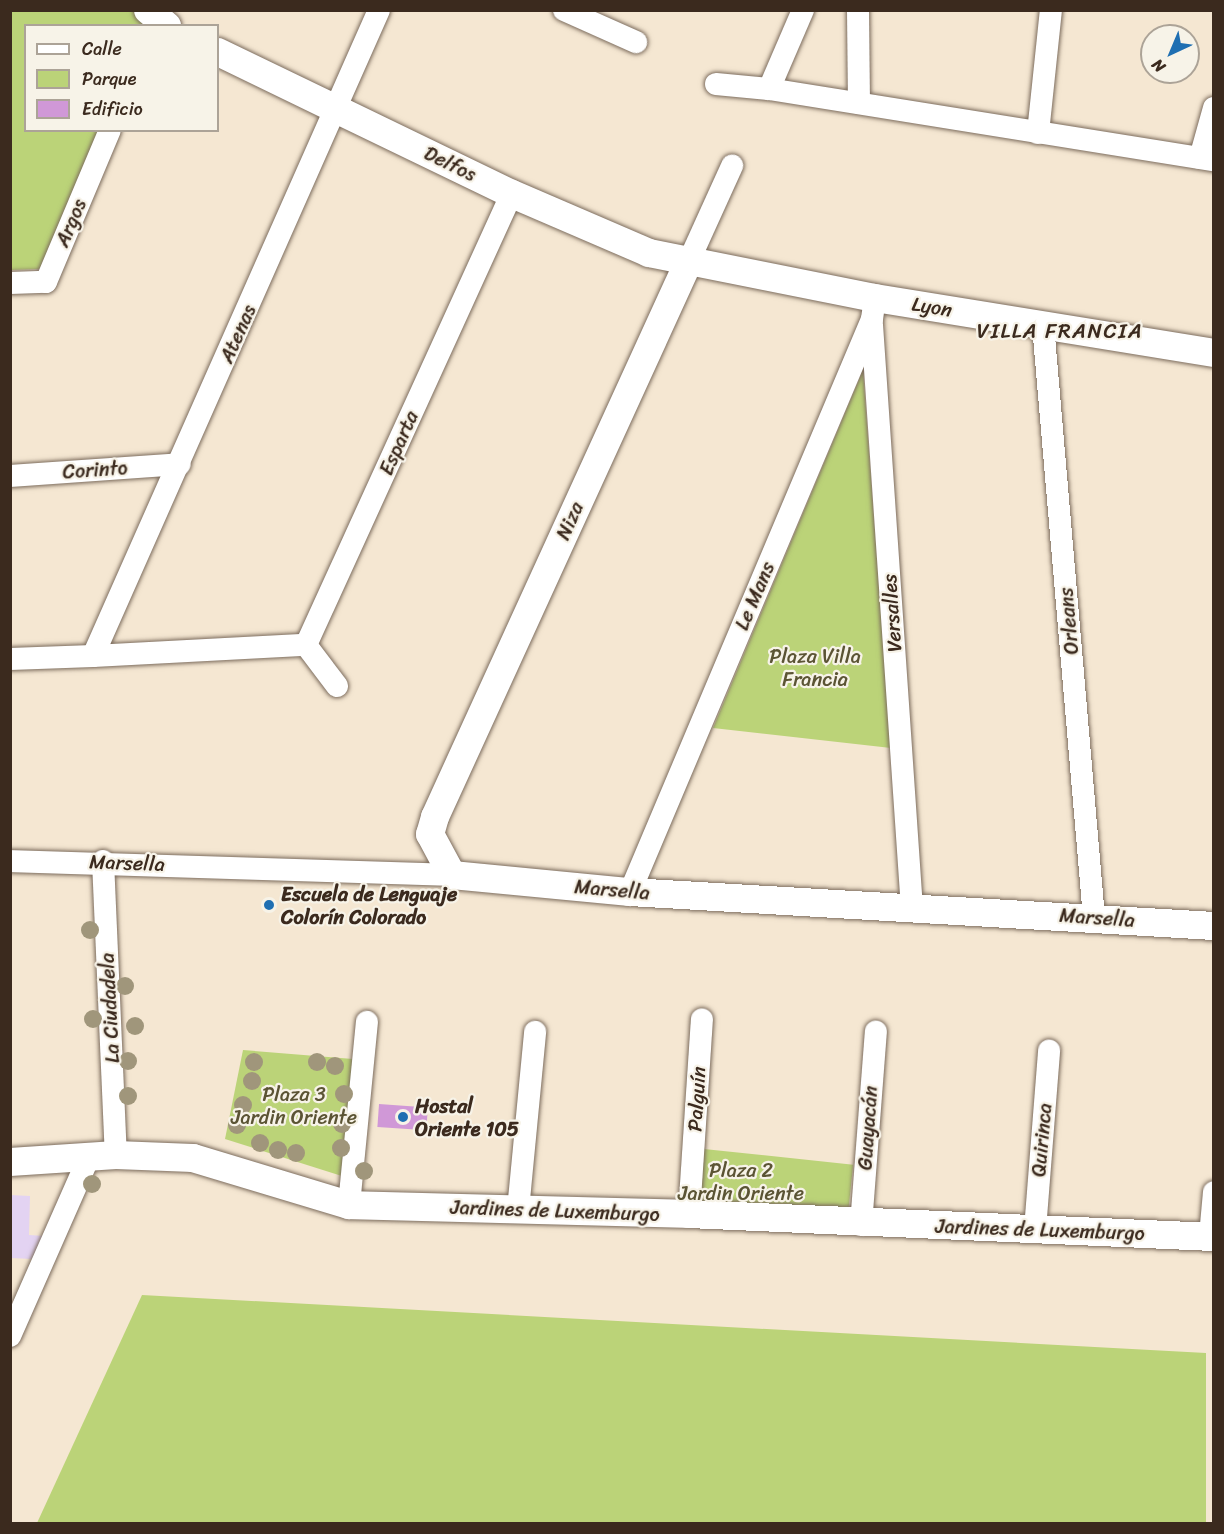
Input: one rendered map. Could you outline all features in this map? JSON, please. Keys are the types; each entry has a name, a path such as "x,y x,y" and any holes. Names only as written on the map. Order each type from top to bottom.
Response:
{"street":[{"name":"Atenas","path":"93,656 337,110 379,10"},
{"path":"564,10 636,42"},
{"path":"769,89 803,10"},
{"path":"858,10 859,103"},
{"path":"1038,133 1051,10"},
{"name":"Delfos","path":"219,52 512,194 649,253 688,263"},
{"path":"716,84 769,89 1207,159 1214,108"},
{"name":"Argos","path":"10,283 46,282 109,132"},
{"name":"Niza","path":"452,875 430,834 435,817 732,166"},
{"name":"Esparta","path":"306,645 512,194"},
{"name":"Lyon","path":"688,263 873,309 1043,325 1214,353"},
{"name":"Le Mans","path":"630,892 873,309"},
{"name":"Versalles","path":"873,309 912,908"},
{"name":"Orleans","path":"1043,325 1094,917"},
{"name":"Corinto","path":"10,476 180,464"},
{"path":"10,659 306,645 337,686"},
{"name":"Marsella","path":"10,861 103,861 452,875 630,892 1094,917 1214,926"},
{"name":"La Ciudadela","path":"103,861 116,1155"},
{"name":"Palguín","path":"689,1214 702,1019"},
{"path":"349,1205 367,1022"},
{"path":"518,1210 535,1032"},
{"name":"Guayacán","path":"861,1225 876,1032"},
{"name":"Quirinca","path":"1035,1230 1049,1051"},
{"name":"Jardines de Luxemburgo","path":"10,1162 116,1155 193,1158 349,1205 689,1214 861,1225 1212,1237"},
{"path":"10,1336 88,1157"},
{"path":"1212,1237 1214,1192"}],"shaded area":[{"path":"10,1195 30,1196 29,1235 44,1236 32,1259 11,1258"}],"green space":[{"path":"10,11 153,11 146,24 24,24 24,132 101,132 40,269 11,270"},
{"name":"Plaza Villa Francia","path":"863,370 891,748 713,728"},
{"name":"Plaza 3 Jardin Oriente","path":"243,1050 353,1059 345,1177 225,1139"},
{"name":"Plaza 2 Jardin Oriente","path":"704,1149 853,1165 847,1222 698,1207"},
{"path":"142,1295 1206,1353 1206,1523 37,1523"}],"building":[{"name":"Hostal Oriente 105","path":"379,1104 428,1107 426,1130 377,1127"}],"place":[{"name":"Escuela de Lenguaje Colorín Colorado","path":"269,905"},
{"name":"Hostal Oriente 105","path":"403,1117"}],"district":[{"name":"VILLA FRANCIA","path":"1060,331"}]}
